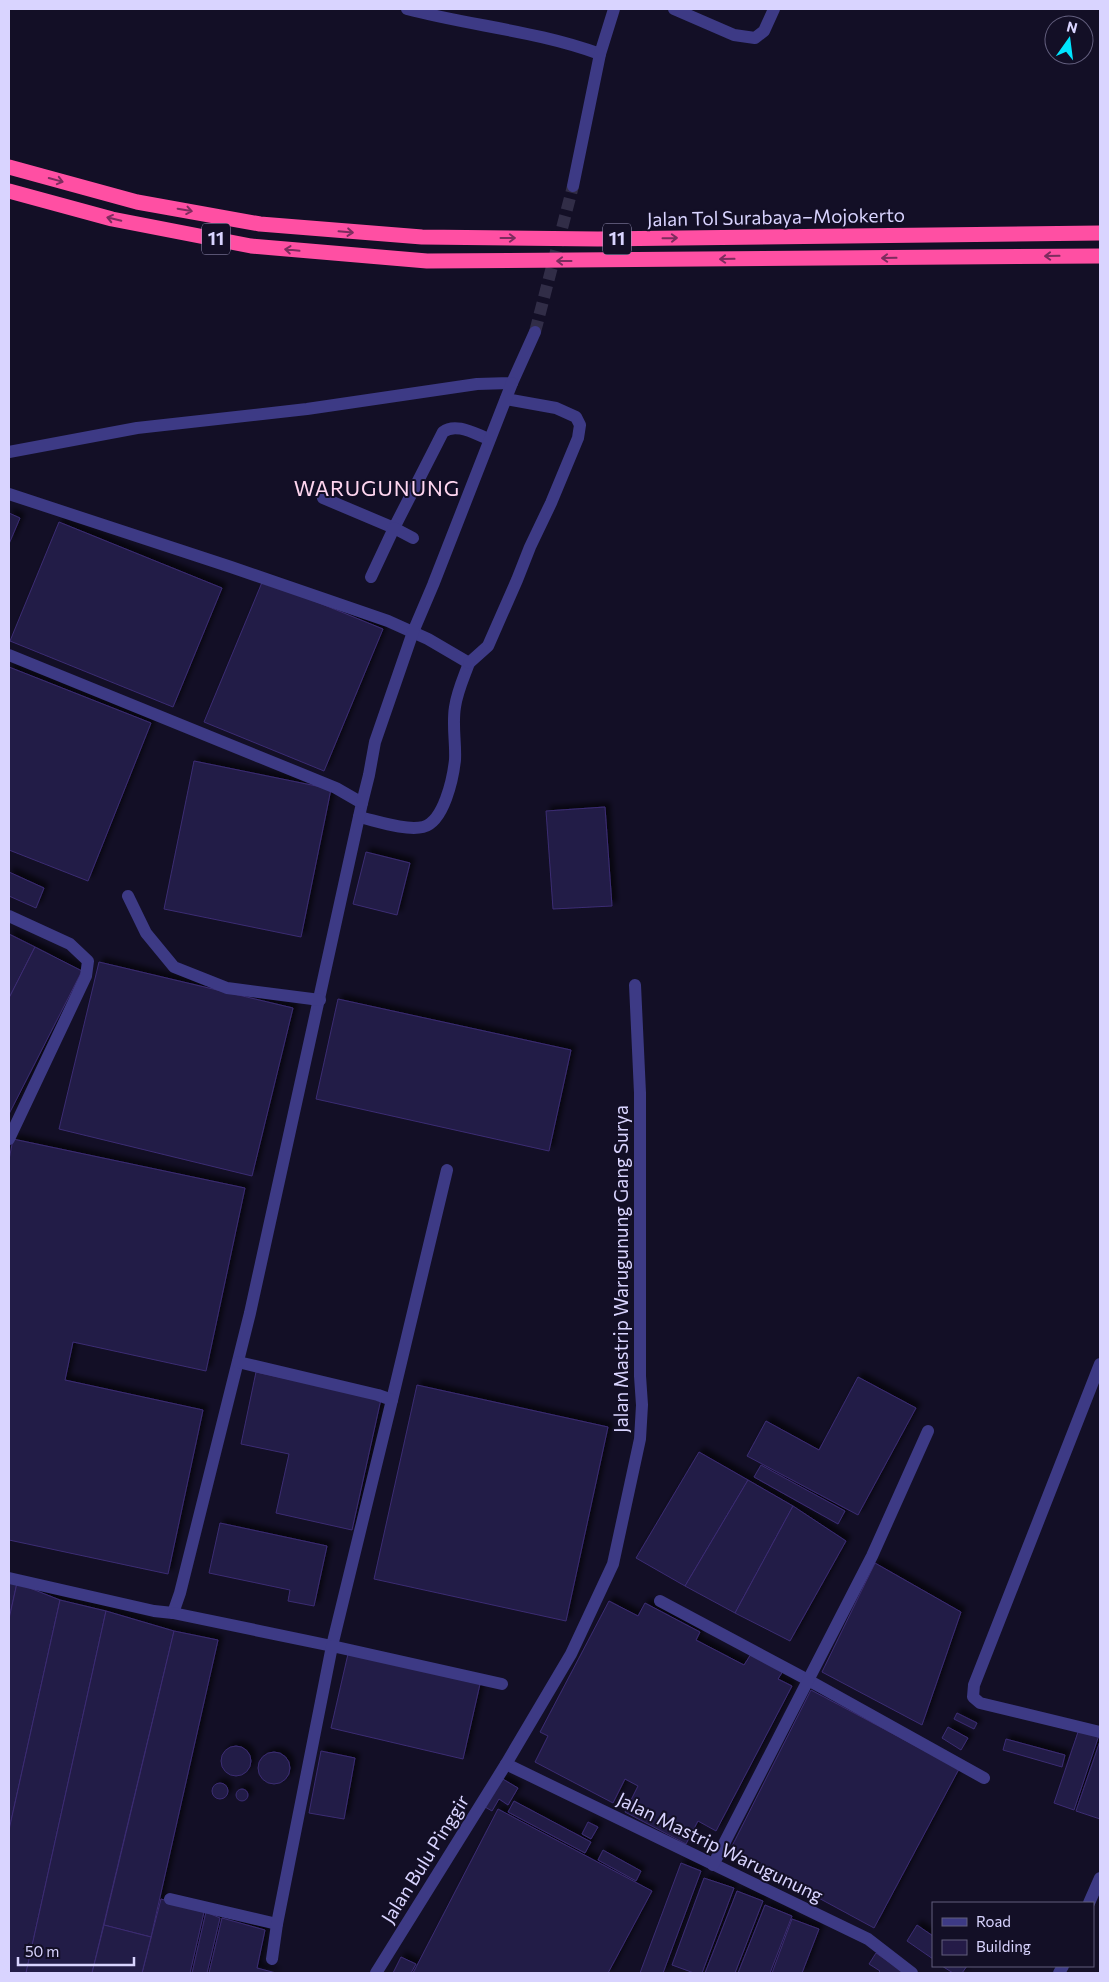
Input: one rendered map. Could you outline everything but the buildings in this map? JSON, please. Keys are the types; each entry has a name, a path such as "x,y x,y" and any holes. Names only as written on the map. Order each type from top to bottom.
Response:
{"highway":[{"name":"Jalan Tol Surabaya–Mojokerto","path":"9,167 137,202 260,224 422,237 598,239 1100,233"},
{"name":"11","path":"9,191 112,219 251,246 427,261 1100,256"}],"street":[{"path":"407,9 433,16 510,29 600,54"},
{"path":"573,186 600,54 614,9"},
{"path":"674,9 734,34 755,38 764,31 774,9"},
{"path":"173,1613 182,1584 250,1313 375,742 413,632 489,439 535,332"},
{"path":"9,452 137,428 307,409 477,384 512,384"},
{"path":"359,817 410,828 425,826 439,814 449,790 455,760 453,727 455,706 469,663 488,646 578,438 580,425 576,417 556,408 506,399"},
{"path":"371,576 443,432 449,427 456,427 489,439"},
{"path":"9,494 388,621 413,632 469,663"},
{"path":"323,498 414,538"},
{"path":"9,655 336,788 362,803"},
{"path":"128,896 146,933 174,967 227,988 320,1000"},
{"path":"9,916 70,944 88,961 86,976 9,1139"},
{"name":"Jalan Mastrip Warugunung Gang Surya","path":"506,1764 571,1654 613,1564 640,1439 642,1405 640,1376 640,1093 635,985"},
{"path":"272,1959 277,1924 332,1646 447,1170"},
{"path":"238,1362 378,1395 392,1400"},
{"path":"1100,1364 974,1685 972,1697 980,1703 1100,1732"},
{"path":"714,1865 872,1556 928,1431"},
{"path":"9,1578 154,1611 173,1613 332,1646 502,1684"},
{"path":"660,1601 808,1680 984,1778"},
{"name":"Jalan Mastrip Warugunung","path":"506,1764 868,1939 912,1973"},
{"name":"Jalan Bulu Pinggir","path":"376,1973 506,1764"},
{"path":"1089,1902 1100,1878"},
{"path":"170,1899 277,1924"}],"tunnel":[{"path":"535,332 573,186"}],"district":[{"name":"WARUGUNUNG","path":"377,489"}]}
